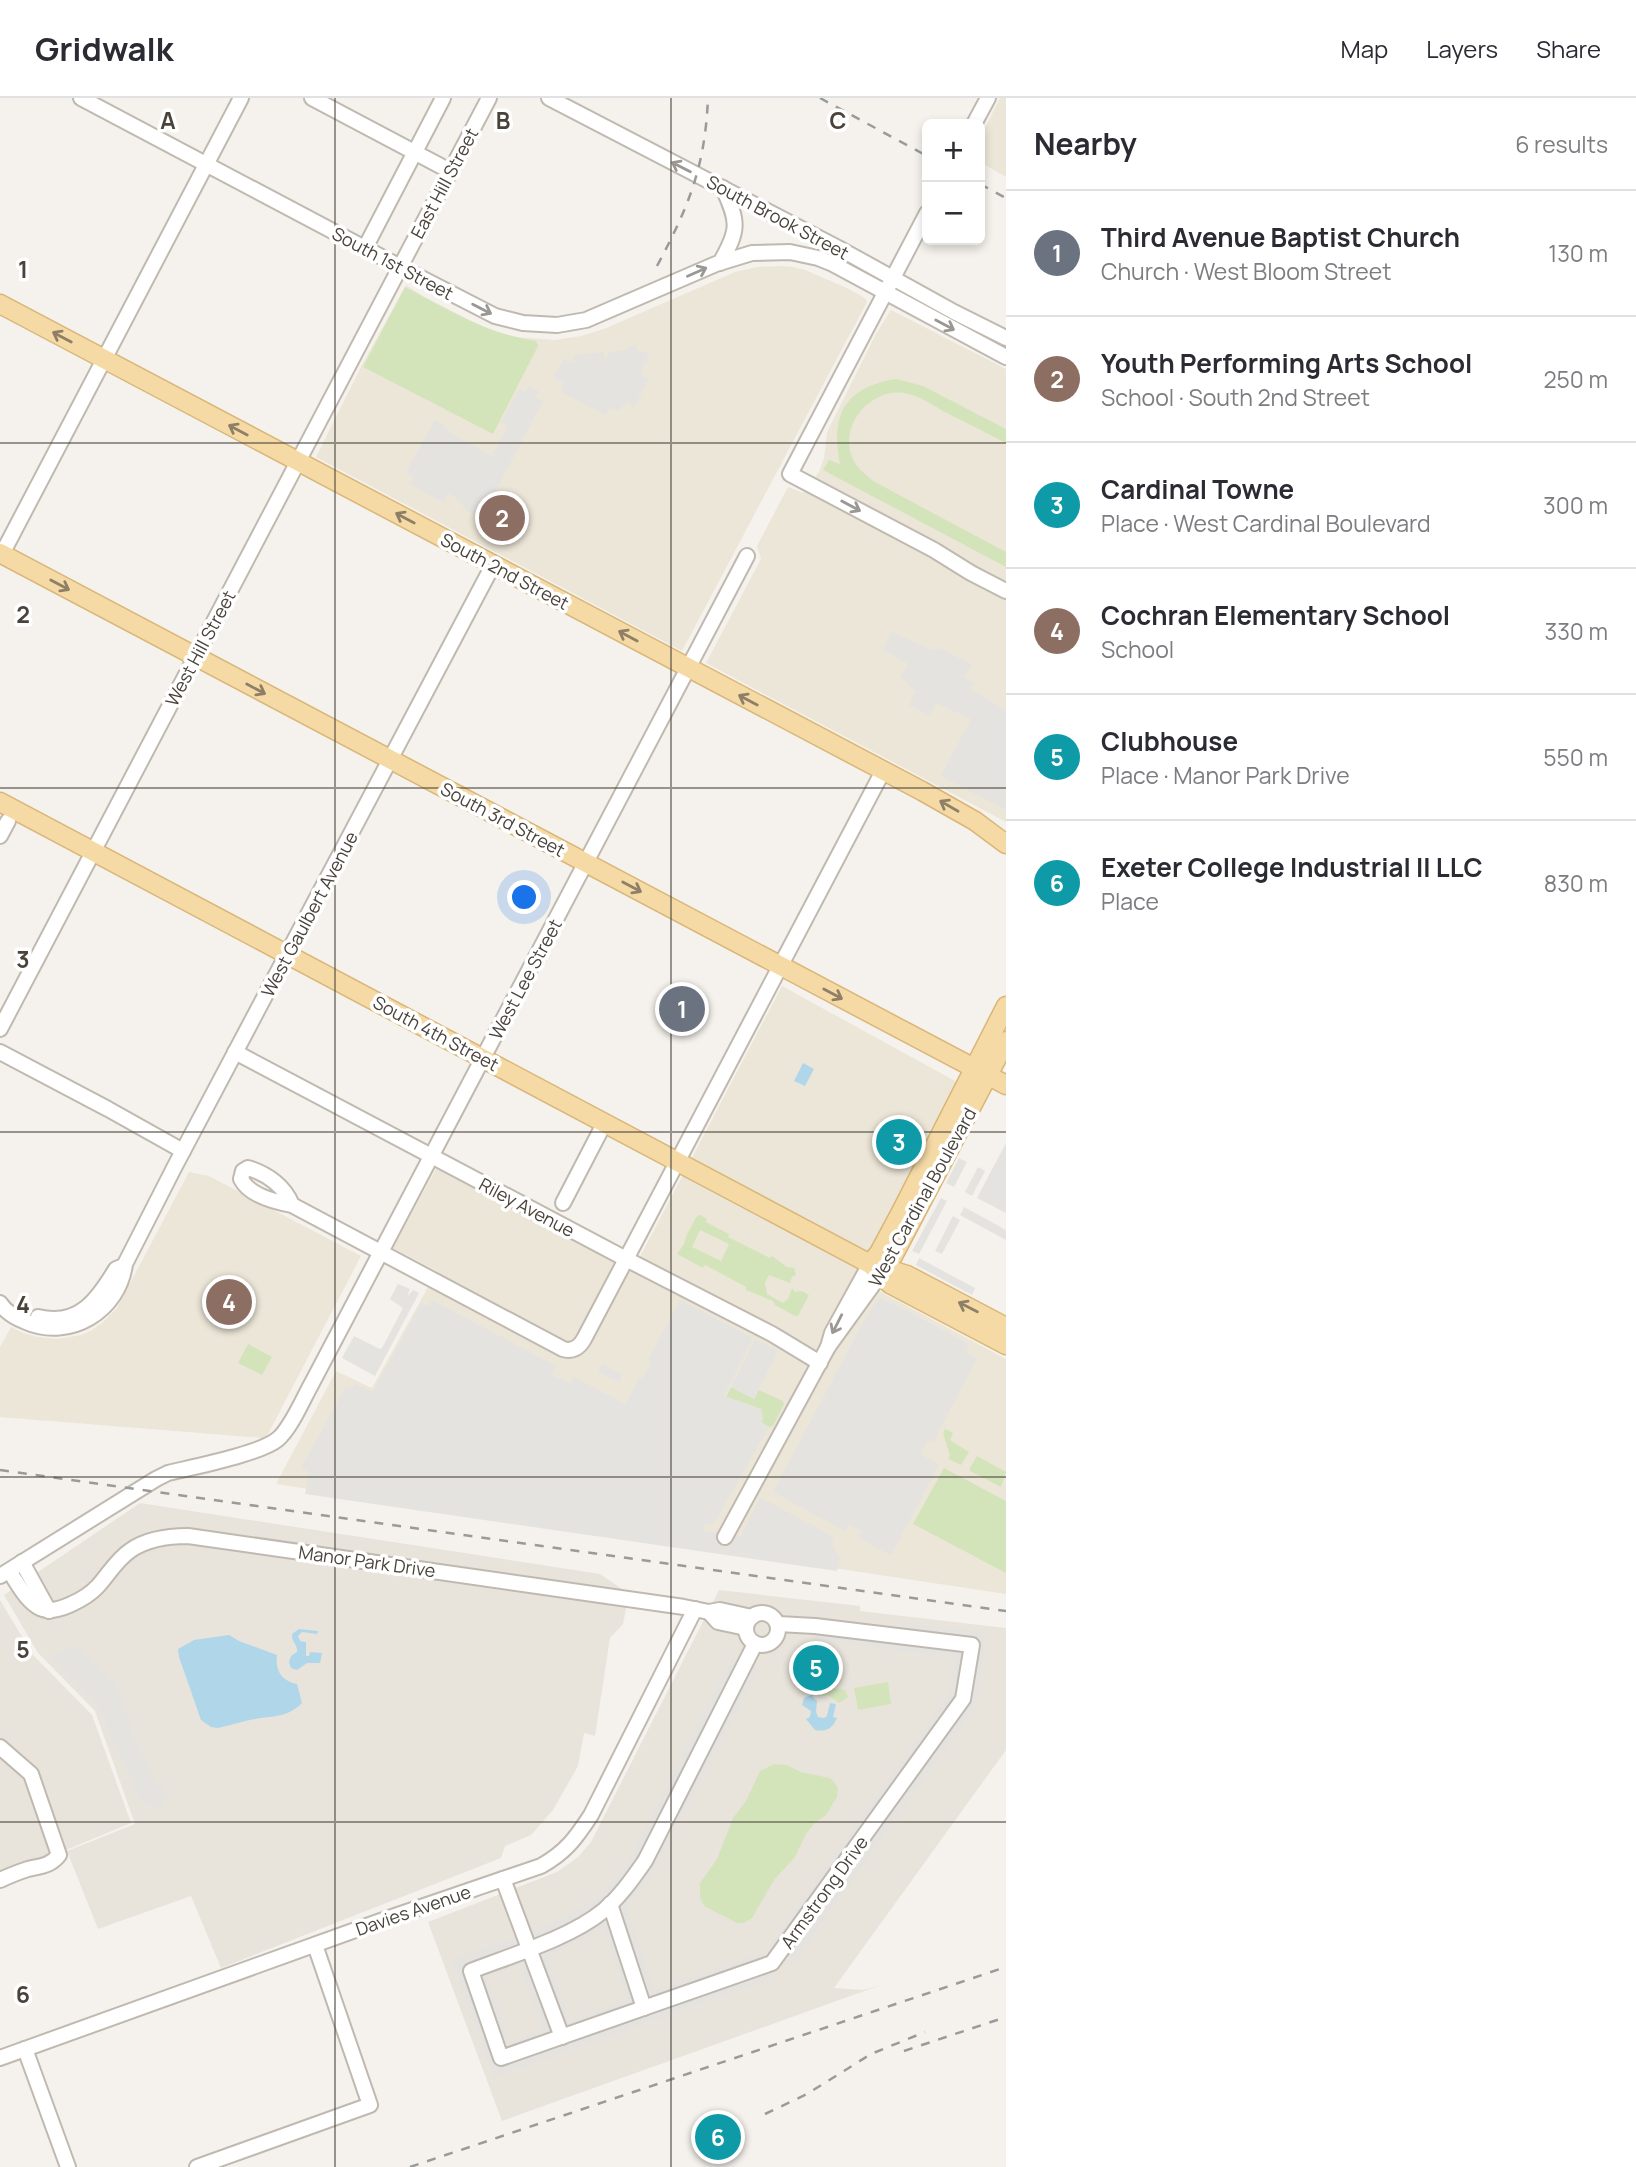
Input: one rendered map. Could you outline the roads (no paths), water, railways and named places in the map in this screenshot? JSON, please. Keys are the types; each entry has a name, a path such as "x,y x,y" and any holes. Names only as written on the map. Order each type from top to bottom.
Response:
{"main road":[{"name":"South 2nd Street","path":"0,304 883,771 975,821 1006,844"},
{"name":"South 3rd Street","path":"1,553 1006,1085"},
{"name":"South 4th Street","path":"0,802 879,1269 907,1275 1006,1327"},
{"name":"West Cardinal Boulevard","path":"879,1269 879,1253 981,1072 1006,1006"},
{"name":"West Cardinal Boulevard","path":"981,1072 1006,1041"},
{"name":"South 4th Street","path":"879,1269 890,1284 1006,1345"}],"street":[{"name":"South 1st Street","path":"81,98 495,316 523,323 557,325 597,317 720,263 764,252 803,254 833,264 885,293"},
{"path":"1,553 241,98"},
{"path":"312,98 450,171"},
{"path":"365,248 443,98"},
{"name":"East Hill Street","path":"400,267 489,98"},
{"name":"South Brook Street","path":"549,98 1006,338"},
{"path":"977,119 988,98"},
{"path":"720,263 730,245 735,228 734,216 723,188"},
{"path":"922,223 790,474 1006,591"},
{"name":"West Hill Street","path":"0,1029 400,267"},
{"path":"885,293 1006,357"},
{"name":"West Lee Street","path":"22,1562 156,1479 261,1448 280,1437 312,1383 747,556"},
{"name":"West Gaulbert Avenue","path":"0,1302 4,1310 33,1325 49,1328 72,1326 88,1320 105,1305 116,1289 124,1273 125,1264 235,1052 493,565"},
{"path":"292,1205 562,1349 575,1349 584,1339 883,771"},
{"path":"0,836 8,821"},
{"path":"0,1052 183,1152"},
{"name":"Riley Avenue","path":"235,1052 772,1334 820,1363"},
{"path":"563,1203 605,1122"},
{"name":"West Cardinal Boulevard","path":"725,1537 828,1348 832,1333 863,1275 879,1269"},
{"name":"Manor Park Drive","path":"49,1611 78,1602 88,1595 97,1588 117,1561 132,1549 152,1540 179,1536 702,1610 720,1610 749,1623 764,1613 778,1624 972,1645"},
{"path":"22,1562 49,1611 30,1600 4,1573 22,1562"},
{"name":"Davies Avenue","path":"0,2058 541,1866 558,1857 591,1815 702,1610"},
{"path":"749,1623 750,1640 761,1645 773,1641 777,1636 778,1624"},
{"path":"529,1948 583,1925 610,1904 626,1887 645,1861 755,1644"},
{"name":"Armstrong Drive","path":"529,1948 471,1971 501,2058 772,1963 963,1699 972,1645"},
{"path":"0,1746 31,1774 59,1856 46,1866 28,1869 0,1880"},
{"path":"503,1879 562,2037"},
{"path":"610,1904 645,2008"},
{"path":"197,2167 370,2105 314,1945"},
{"path":"25,2049 68,2167"}],"water":[{"path":"803,1063 814,1069 805,1086 794,1081"},
{"path":"299,1629 318,1631 317,1634 302,1632 298,1636 300,1641 306,1642 306,1656 309,1656 310,1652 322,1653 320,1663 307,1663 297,1670 291,1668 289,1662 291,1656 297,1652 292,1634"},
{"path":"229,1635 277,1655 280,1674 297,1684 302,1703 283,1715 218,1728 201,1720 178,1649 194,1640"},
{"path":"813,1694 817,1701 818,1717 827,1716 830,1703 836,1704 833,1717 837,1718 831,1727 822,1731 815,1730 806,1719 810,1717 811,1711 802,1705 804,1698"}],"railway":[{"path":"657,266 686,205 699,166 708,98"},
{"path":"820,98 922,153"},
{"path":"985,187 1006,198"},
{"path":"0,1470 1006,1611"},
{"path":"410,2167 1006,1967"},
{"path":"904,2051 1006,2017"},
{"path":"765,2114 807,2094 871,2054 925,2032"}],"place":[{"name":"Youth Performing Arts School","path":"502,518"},
{"name":"Third Avenue Baptist Church","path":"682,1009"},
{"name":"Cardinal Towne","path":"899,1142"},
{"name":"Cochran Elementary School","path":"229,1302"},
{"name":"Clubhouse","path":"816,1668"},
{"name":"Exeter College Industrial II LLC","path":"718,2137"}]}
